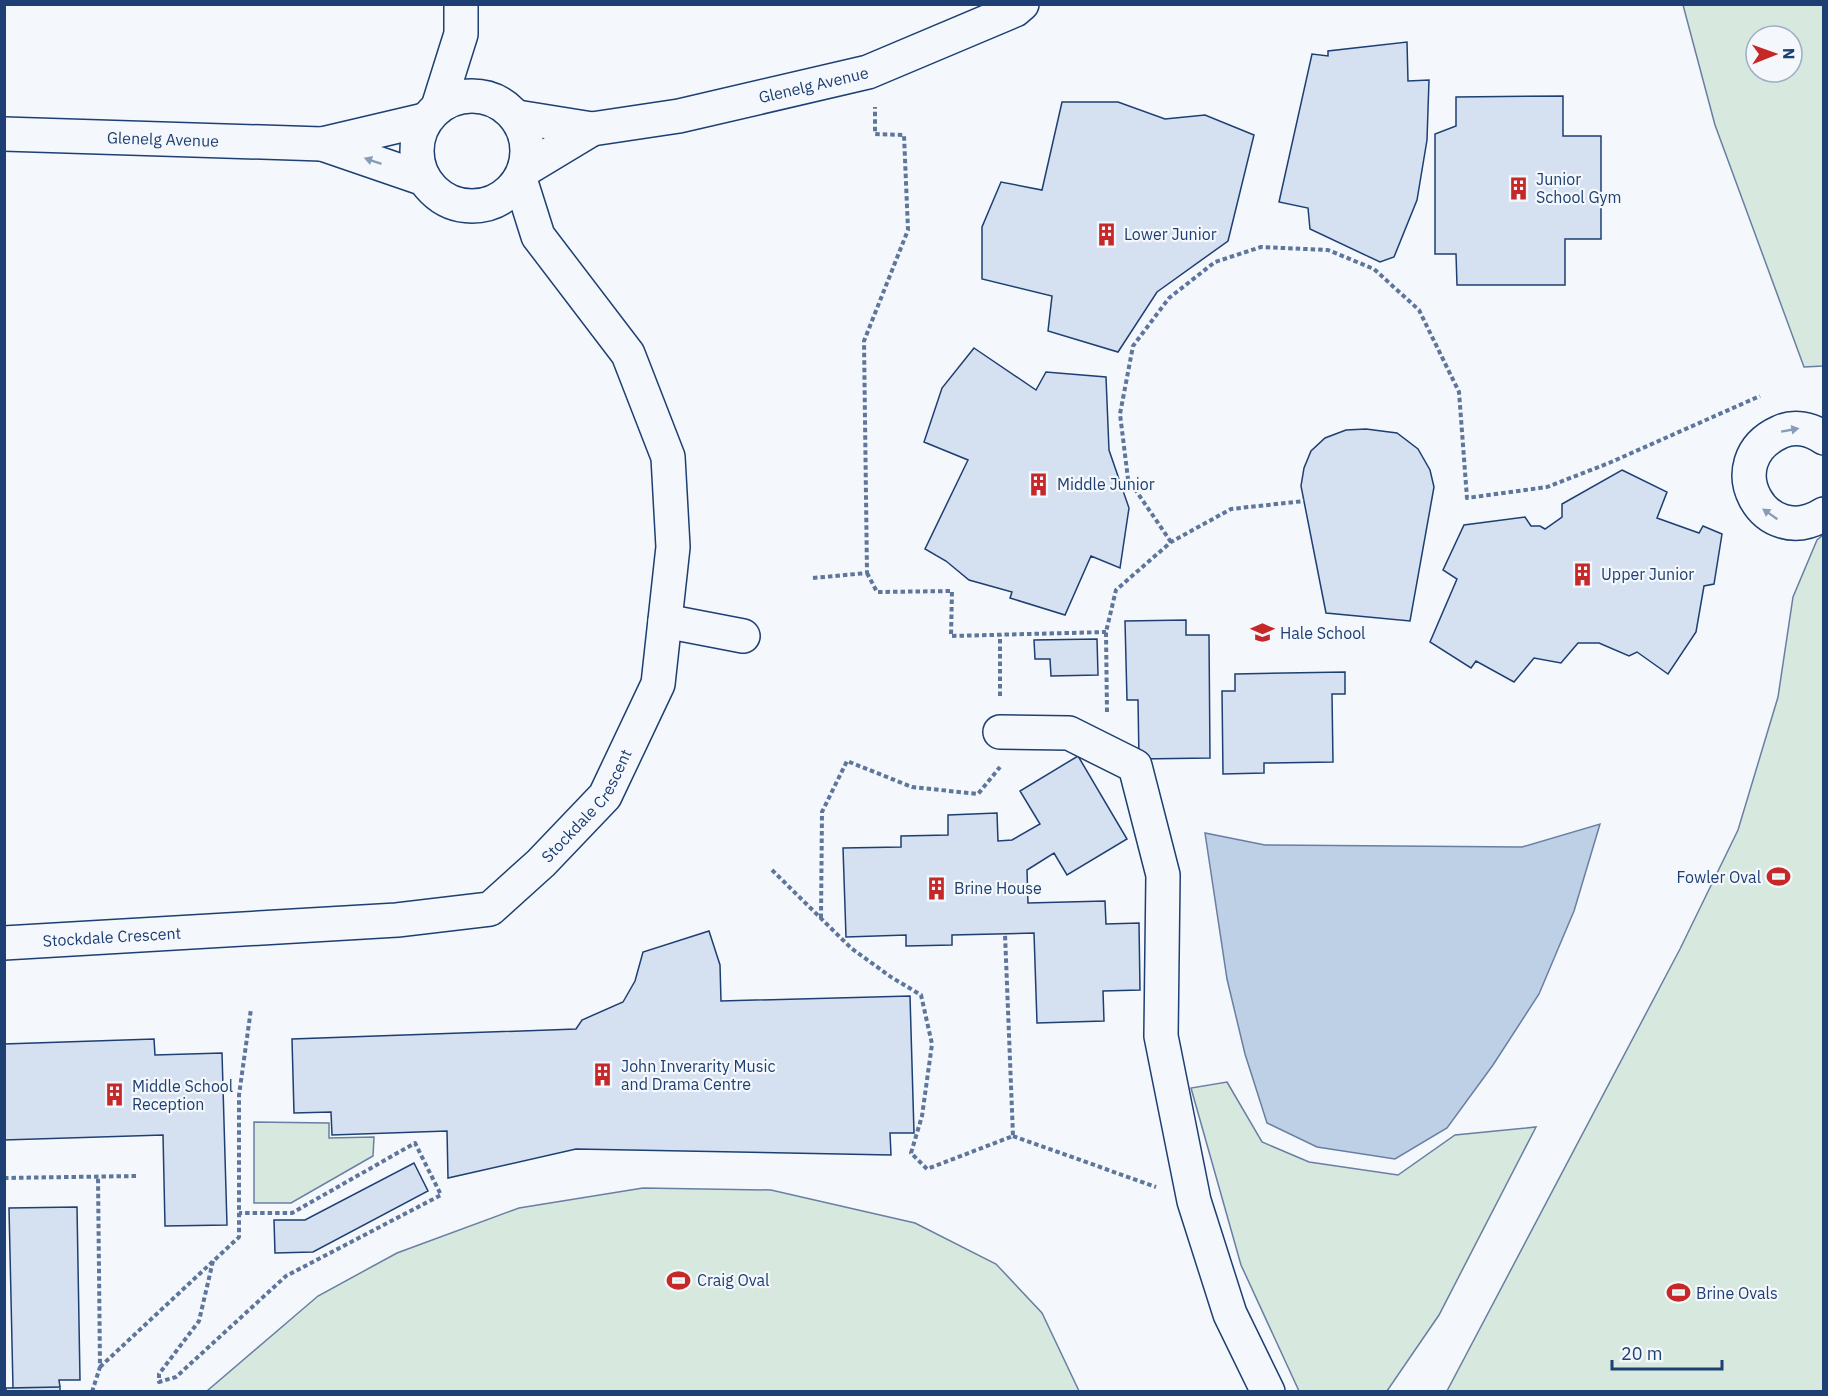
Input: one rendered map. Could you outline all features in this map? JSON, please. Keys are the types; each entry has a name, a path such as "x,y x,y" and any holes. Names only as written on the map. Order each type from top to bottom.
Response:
{"street":[{"name":"Glenelg Avenue","path":"322,144 431,113 443,102 461,95 494,99 517,117 592,129 679,116 868,72 1015,10 1022,4"},
{"path":"461,19 483,97"},
{"path":"424,179 418,169 416,144 431,113 461,19"},
{"path":"517,117 526,136 527,161 522,175"},
{"name":"Glenelg Avenue","path":"4,134 322,144 424,179 429,187 450,202 475,207 507,195 522,175 592,129"},
{"name":"Stockdale Crescent","path":"4,944 396,920 490,909 541,863 604,796 658,684 674,547 668,457 628,354 538,236 522,175"},
{"name":"Stockdale Crescent","path":"475,207 538,236"},
{"path":"1824,438 1816,432 1800,428 1785,430 1770,436 1759,447 1751,461 1749,476 1751,492 1759,506 1770,516 1785,523 1800,524 1815,520 1824,514"},
{"path":"665,621 743,636"},
{"path":"1000,732 1069,733 1135,765 1163,874 1161,1036 1194,1201 1230,1314 1268,1392"}],"path":[{"path":"875,100 875,134 904,135 908,230 864,341 867,573 877,592 952,591 951,636 1106,632"},
{"path":"1171,542 1128,479 1120,414 1133,346 1169,298 1215,262 1261,247 1328,250 1374,269 1419,310 1459,392 1467,498 1547,487 1609,463 1760,396"},
{"path":"1107,752 1106,632 1116,590 1171,542 1231,509 1304,501"},
{"path":"813,578 867,573"},
{"path":"821,919 822,812 847,761 912,788 978,794 1000,768 1000,634"},
{"path":"772,870 851,948 891,977 921,994 932,1044 922,1116 911,1153 927,1169 1013,1136 1194,1201"},
{"path":"1005,934 1013,1136"},
{"path":"100,1367 238,1237 239,1095 251,1009"},
{"path":"213,1261 199,1321 159,1374 159,1382 176,1377 286,1276 441,1195 415,1143 292,1213 239,1213"},
{"path":"92,1392 100,1367 98,1176"},
{"path":"4,1178 138,1176"}],"shaded area":[{"path":"1683,5 1823,5 1823,366 1804,367 1715,125"},
{"path":"1823,535 1823,1391 1447,1391 1680,949 1738,830 1778,697 1793,597 1817,540"},
{"path":"1227,1082 1262,1142 1309,1162 1398,1175 1455,1135 1536,1127 1439,1315 1387,1391 1299,1391 1241,1265 1191,1088"},
{"path":"254,1122 329,1123 329,1138 374,1137 373,1156 291,1203 254,1203"},
{"name":"Craig Oval","path":"643,1188 771,1190 915,1223 996,1264 1042,1313 1079,1391 207,1391 318,1296 397,1253 519,1208"}],"water":[{"path":"1600,824 1574,911 1539,994 1493,1065 1447,1128 1395,1159 1317,1147 1267,1123 1245,1054 1227,979 1205,833 1265,845 1522,847"}],"building":[{"path":"1407,42 1408,81 1429,80 1427,140 1417,200 1394,257 1380,262 1310,229 1308,208 1279,202 1312,54 1328,56 1328,51"},
{"name":"Junior School Gym","path":"1563,96 1563,136 1601,136 1601,239 1565,239 1565,285 1457,285 1456,254 1435,254 1435,134 1456,126 1456,97"},
{"name":"Lower Junior","path":"1062,102 1118,102 1165,119 1205,115 1254,135 1228,241 1157,292 1118,352 1048,331 1052,296 982,279 982,227 1001,182 1042,190"},
{"name":"Middle Junior","path":"974,348 1036,390 1046,372 1106,377 1109,450 1129,508 1120,568 1091,556 1065,615 1010,598 1012,592 969,580 946,561 925,549 968,460 924,442 942,388"},
{"path":"1366,429 1397,433 1418,449 1430,470 1434,487 1410,621 1326,613 1301,486 1304,468 1311,451 1325,438 1346,430"},
{"name":"Upper Junior","path":"1622,470 1667,492 1657,518 1699,533 1703,526 1722,534 1714,584 1704,586 1696,632 1668,674 1637,652 1629,656 1599,643 1578,643 1561,663 1534,658 1514,682 1476,661 1471,668 1430,642 1457,579 1443,570 1464,525 1525,517 1531,526 1540,526 1545,529 1562,517 1562,504"},
{"path":"1186,620 1186,635 1209,635 1210,758 1139,759 1138,700 1127,700 1125,621"},
{"path":"1097,639 1098,675 1051,676 1050,659 1035,659 1034,640"},
{"path":"1345,672 1345,694 1332,694 1333,762 1264,763 1264,773 1223,774 1222,691 1235,691 1235,674"},
{"name":"Brine House","path":"1078,756 1127,839 1067,875 1054,853 1027,870 1028,903 1105,901 1106,924 1139,923 1140,990 1103,991 1104,1021 1037,1023 1034,933 952,935 952,945 906,946 906,935 846,937 843,848 901,847 901,836 948,835 948,815 997,813 998,841 1012,840 1040,824 1020,791"},
{"name":"John Inverarity Music and Drama Centre","path":"709,931 720,965 721,1001 910,996 914,1133 890,1133 891,1155 576,1149 448,1178 447,1131 332,1135 331,1112 294,1113 292,1039 576,1029 582,1020 623,1002 635,981 643,952"},
{"name":"Middle School Reception","path":"154,1039 155,1055 222,1053 227,1225 165,1226 163,1135 4,1140 4,1044"},
{"path":"414,1163 428,1191 313,1252 275,1253 274,1220 305,1220"},
{"path":"77,1207 80,1380 59,1380 60,1387 13,1388 9,1208"},
{"path":"60,1387 60,1392 6,1392 6,1388"}],"place":[{"name":"Junior School Gym","path":"1518,188"},
{"name":"Lower Junior","path":"1106,234"},
{"name":"Middle Junior","path":"1039,484"},
{"name":"Upper Junior","path":"1583,574"},
{"name":"Hale School","path":"1262,633"},
{"name":"Fowler Oval","path":"1779,877"},
{"name":"Brine House","path":"936,888"},
{"name":"John Inverarity Music and Drama Centre","path":"603,1075"},
{"name":"Middle School Reception","path":"114,1095"},
{"name":"Craig Oval","path":"679,1280"},
{"name":"Brine Ovals","path":"1678,1293"}]}
